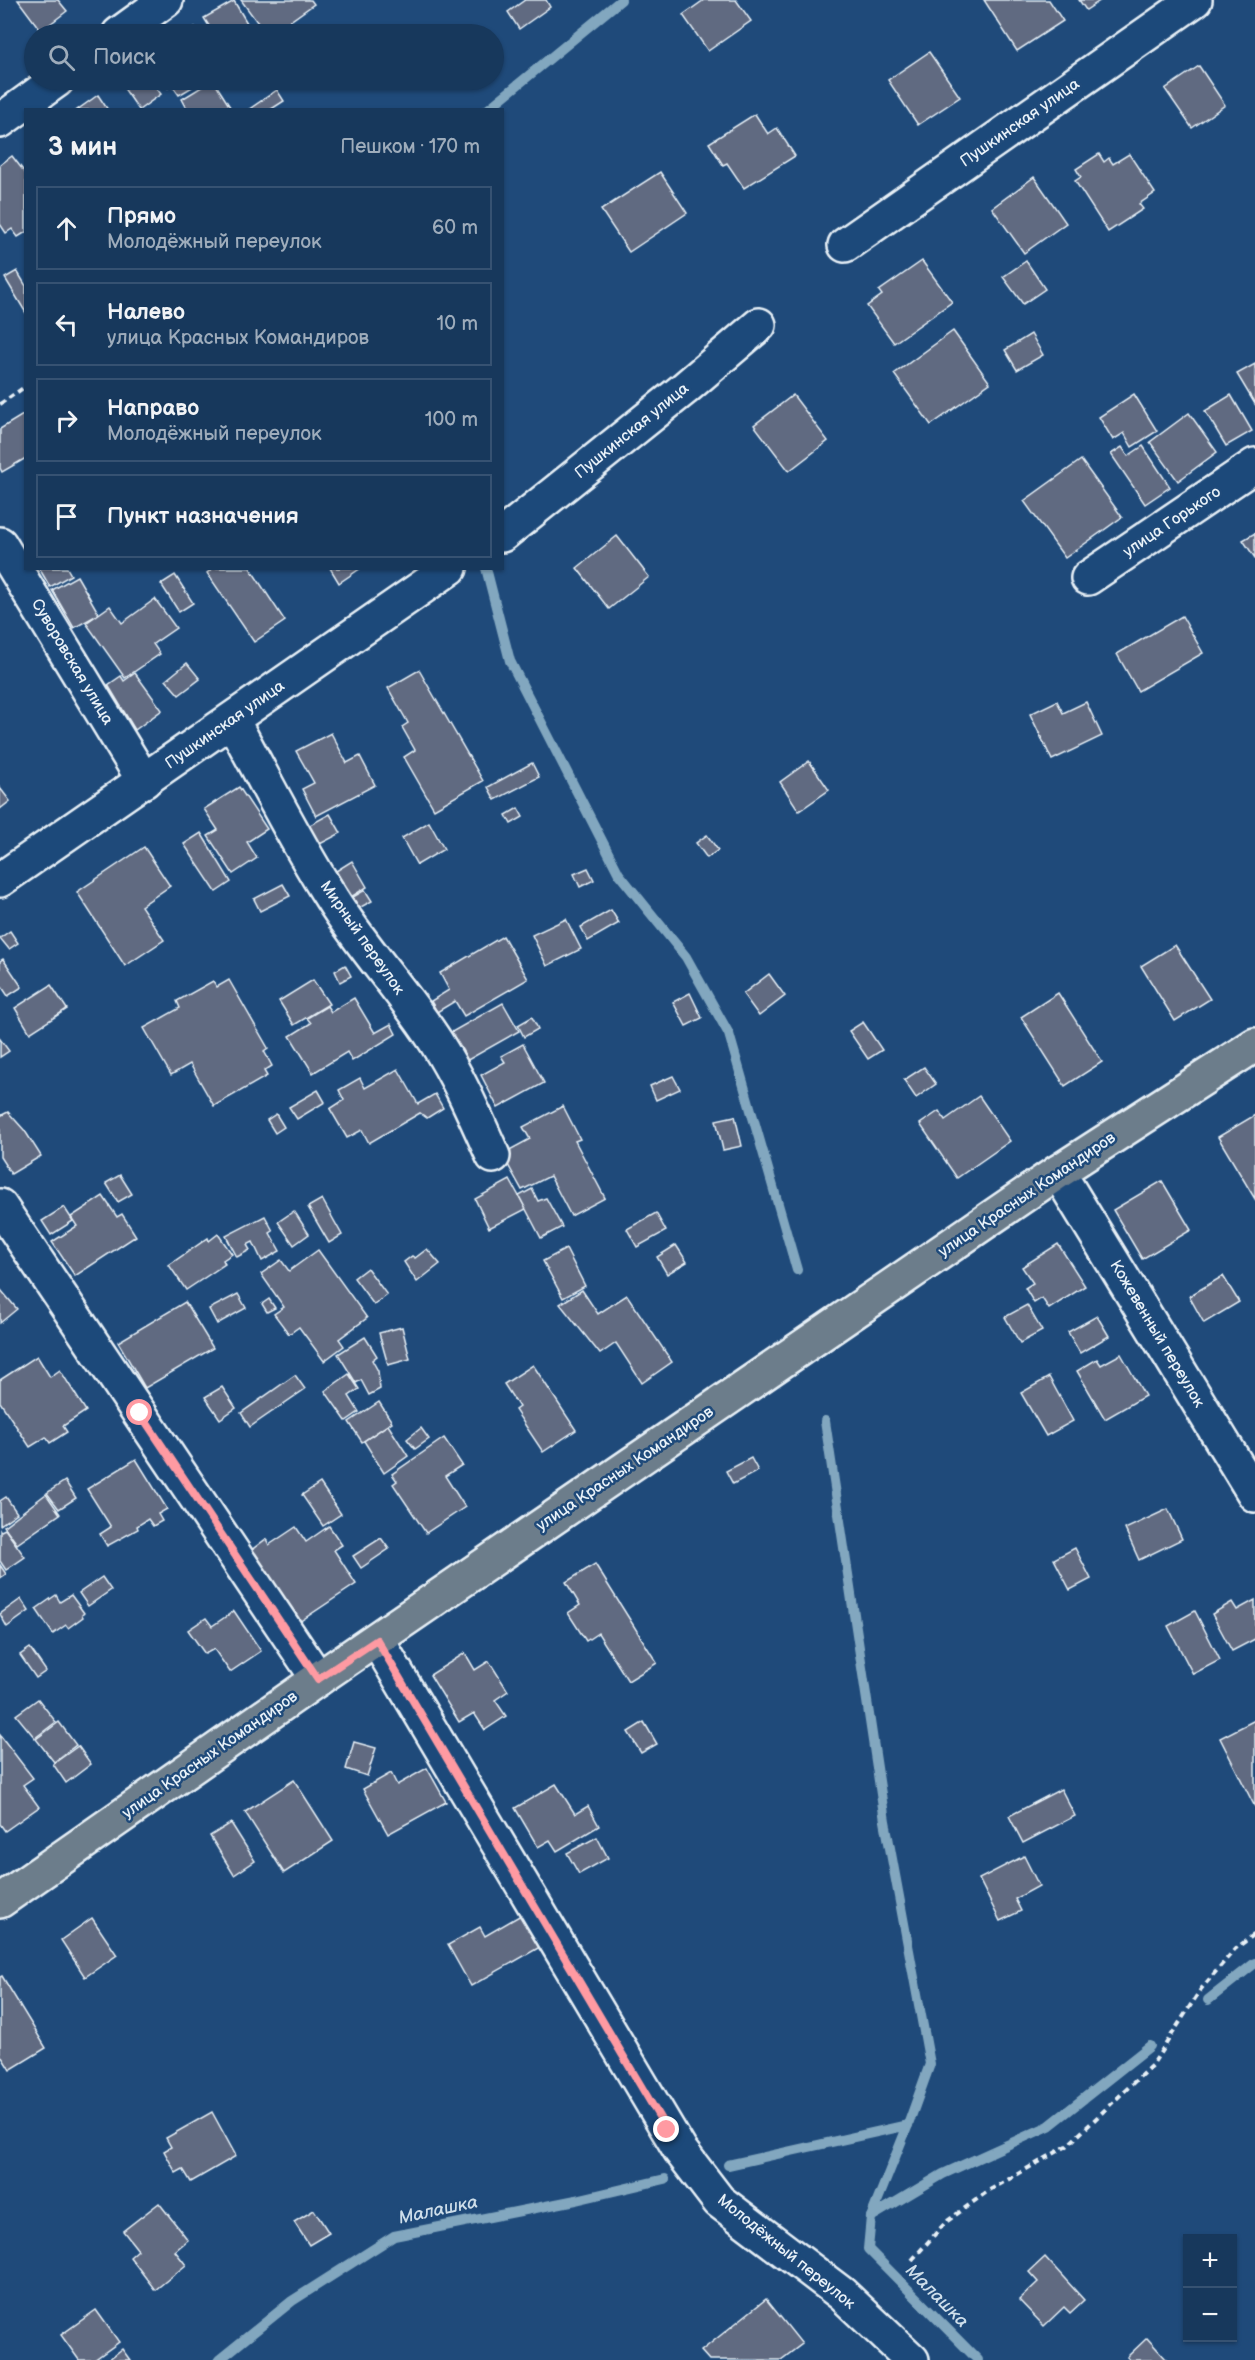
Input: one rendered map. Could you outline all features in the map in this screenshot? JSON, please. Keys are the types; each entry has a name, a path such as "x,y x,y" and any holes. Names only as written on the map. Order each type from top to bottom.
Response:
{"main road":[{"name":"улица Красных Командиров","path":"0,1901 318,1679 1058,1172 1255,1045"}],"street":[{"path":"133,24 166,0"},
{"name":"Пушкинская улица","path":"844,245 1195,0"},
{"path":"0,121 43,90"},
{"name":"Пушкинская улица","path":"504,533 759,326"},
{"name":"улица Горького","path":"1088,578 1255,465"},
{"name":"Суворовская улица","path":"0,544 144,780"},
{"name":"Пушкинская улица","path":"0,880 447,570"},
{"name":"Мирный переулок","path":"232,720 304,853 332,899 363,945 413,1008 437,1043 460,1084 493,1156"},
{"name":"Кожевенный переулок","path":"1058,1172 1255,1495"},
{"path":"0,1206 318,1679"},
{"name":"Молодёжный переулок","path":"377,1640 680,2150 719,2201 842,2294 912,2360"}],"path":[{"path":"0,404 24,387"},
{"path":"912,2260 946,2222 988,2191 1067,2145 1153,2064 1201,1989 1235,1948 1255,1934"}],"building":[{"path":"18,0 58,0 67,11 50,24 36,24"},
{"path":"241,0 311,0 314,4 286,24 259,24"},
{"path":"525,0 546,0 550,7 519,29 508,12"},
{"path":"704,0 736,0 751,21 708,51 683,15"},
{"path":"984,0 1049,0 1063,21 1017,51"},
{"path":"1079,0 1101,0 1086,10"},
{"path":"234,1 248,24 208,24 204,18"},
{"path":"929,52 960,97 918,125 888,80"},
{"path":"1199,66 1225,105 1192,128 1165,89"},
{"path":"125,90 158,90 161,94 142,108 138,108"},
{"path":"176,90 187,90 179,95"},
{"path":"197,90 219,90 231,108 187,108 182,99"},
{"path":"277,90 284,101 273,108 251,108"},
{"path":"98,95 107,108 80,108"},
{"path":"755,114 768,134 777,128 795,156 744,188 727,163 723,165 709,143"},
{"path":"1099,154 1104,162 1109,158 1113,164 1129,154 1155,193 1139,204 1143,209 1108,232 1075,181 1081,177 1076,169"},
{"path":"12,156 24,171 24,233 18,237 12,229 6,233 0,224 0,165"},
{"path":"660,172 687,213 629,252 601,210"},
{"path":"1034,177 1066,223 1024,253 992,208"},
{"path":"922,261 952,302 894,343 867,306 882,295 879,291"},
{"path":"1026,261 1045,289 1023,304 1003,277"},
{"path":"17,271 24,283 24,310 5,278"},
{"path":"953,331 990,383 931,425 894,374"},
{"path":"1031,334 1043,355 1017,370 1005,350"},
{"path":"1255,364 1255,404 1237,374"},
{"path":"1134,394 1157,431 1132,447 1124,433 1113,440 1099,417"},
{"path":"793,395 828,441 789,471 754,425"},
{"path":"1231,395 1252,431 1226,446 1205,411"},
{"path":"1189,413 1217,452 1178,481 1150,442"},
{"path":"24,414 24,459 2,472 0,468 0,429"},
{"path":"1143,446 1170,487 1145,504 1111,454 1122,447 1128,456"},
{"path":"1081,460 1122,517 1065,558 1024,501"},
{"path":"1255,533 1255,558 1243,540"},
{"path":"617,536 649,577 609,609 577,568"},
{"path":"40,570 68,570 71,575 50,587"},
{"path":"211,570 251,570 285,621 254,642 207,573"},
{"path":"331,570 358,570 339,583"},
{"path":"175,575 193,603 179,612 161,584"},
{"path":"77,576 99,614 74,628 52,590"},
{"path":"155,599 176,628 153,644 160,654 125,678 86,623 110,606 122,623"},
{"path":"1182,616 1203,653 1138,691 1117,654"},
{"path":"187,663 200,679 179,695 166,680"},
{"path":"419,670 483,781 434,809 404,757 415,750 402,727 408,723 388,688"},
{"path":"135,673 162,710 135,730 108,685 121,676 124,681"},
{"path":"1057,701 1063,713 1086,702 1102,736 1052,760 1030,714"},
{"path":"331,733 347,763 360,756 375,785 316,816 302,789 314,783 296,751"},
{"path":"809,761 829,790 799,811 780,782"},
{"path":"532,763 539,777 495,800 488,787"},
{"path":"239,787 267,829 247,842 257,858 233,874 208,836 218,830 204,809"},
{"path":"0,788 10,801 0,809"},
{"path":"518,808 523,817 511,824 506,815"},
{"path":"330,814 341,833 318,845 308,826"},
{"path":"429,822 444,849 417,865 402,838"},
{"path":"201,833 231,882 216,892 184,844"},
{"path":"707,835 718,850 707,858 696,843"},
{"path":"144,847 170,886 141,906 164,940 125,966 77,892"},
{"path":"352,861 367,887 351,897 336,871"},
{"path":"588,868 594,880 580,887 574,874"},
{"path":"283,884 290,896 260,911 254,899"},
{"path":"365,890 372,901 359,908 353,897"},
{"path":"611,910 619,923 588,941 581,927"},
{"path":"566,919 581,949 547,966 532,935"},
{"path":"10,931 18,943 9,949 0,938"},
{"path":"503,936 528,979 464,1016 455,1001 437,1012 431,1001 449,990 440,973"},
{"path":"1175,945 1210,999 1175,1021 1141,966"},
{"path":"3,959 22,987 8,996 0,984 0,961"},
{"path":"345,965 351,976 340,982 335,971"},
{"path":"769,974 785,996 759,1016 743,994"},
{"path":"229,980 268,1048 264,1051 272,1066 264,1071 267,1076 214,1106 190,1064 171,1075 144,1028 180,1008 177,1001 213,981 217,987"},
{"path":"313,980 329,1004 294,1025 279,1001"},
{"path":"51,985 67,1009 30,1033 15,1008"},
{"path":"690,993 702,1018 686,1026 673,1002"},
{"path":"1058,993 1102,1062 1065,1086 1021,1017"},
{"path":"354,998 375,1033 391,1024 396,1034 352,1061 347,1052 313,1073 290,1036 311,1023 307,1018 327,1006 331,1012"},
{"path":"503,1003 519,1031 466,1061 450,1033"},
{"path":"532,1017 538,1029 524,1037 518,1025"},
{"path":"863,1022 882,1050 868,1059 849,1031"},
{"path":"0,1039 9,1051 0,1057"},
{"path":"523,1044 544,1083 498,1108 481,1075 505,1062 501,1056"},
{"path":"924,1067 936,1084 916,1098 904,1080"},
{"path":"398,1069 418,1104 435,1094 443,1108 427,1118 420,1113 369,1143 362,1130 347,1138 330,1109 344,1100 339,1090 360,1078 365,1088"},
{"path":"673,1076 680,1089 656,1100 650,1086"},
{"path":"318,1090 325,1102 297,1119 289,1107"},
{"path":"979,1096 1010,1141 957,1178 920,1124 939,1111 945,1120"},
{"path":"563,1106 580,1139 575,1141 605,1198 571,1216 550,1176 522,1190 502,1154 530,1139 523,1127"},
{"path":"8,1112 25,1131 41,1156 11,1174 0,1157 0,1116"},
{"path":"276,1114 284,1127 275,1133 267,1120"},
{"path":"1255,1115 1255,1199 1218,1137"},
{"path":"735,1116 742,1146 723,1150 716,1120"},
{"path":"120,1175 132,1194 118,1202 106,1183"},
{"path":"510,1180 526,1209 489,1228 475,1199"},
{"path":"1162,1181 1191,1230 1142,1259 1113,1210"},
{"path":"532,1189 538,1201 546,1198 562,1227 541,1238 519,1196"},
{"path":"103,1196 117,1217 122,1214 136,1236 75,1276 52,1242 77,1226 71,1217"},
{"path":"322,1199 342,1235 329,1243 308,1207"},
{"path":"64,1207 73,1221 51,1235 42,1221"},
{"path":"294,1211 309,1234 294,1245 278,1222"},
{"path":"656,1213 666,1231 637,1247 627,1229"},
{"path":"265,1216 273,1231 270,1233 280,1251 262,1261 253,1242 247,1245 250,1250 237,1257 226,1236"},
{"path":"218,1234 232,1254 223,1260 225,1264 186,1290 169,1265 208,1238 209,1241"},
{"path":"1058,1244 1085,1286 1049,1309 1042,1298 1034,1303 1025,1288 1033,1283 1022,1267"},
{"path":"676,1245 687,1262 667,1274 657,1257"},
{"path":"427,1249 440,1264 417,1282 404,1262 412,1256 415,1258"},
{"path":"566,1249 585,1286 563,1298 543,1261"},
{"path":"318,1250 367,1318 339,1339 344,1346 324,1361 299,1327 289,1334 274,1314 284,1307 261,1274 281,1260 289,1271"},
{"path":"367,1268 387,1295 374,1305 354,1278"},
{"path":"1223,1276 1239,1302 1204,1323 1189,1296"},
{"path":"582,1290 598,1314 627,1295 672,1362 642,1383 616,1343 600,1354 560,1304"},
{"path":"0,1291 17,1309 0,1323"},
{"path":"238,1294 246,1308 217,1324 209,1309"},
{"path":"269,1299 275,1308 267,1312 262,1304"},
{"path":"185,1302 213,1348 145,1388 118,1342"},
{"path":"1027,1305 1042,1331 1020,1343 1005,1317"},
{"path":"1097,1316 1109,1336 1080,1353 1068,1332"},
{"path":"402,1327 410,1359 388,1365 379,1333"},
{"path":"365,1337 377,1356 372,1360 378,1371 380,1389 369,1395 361,1380 356,1383 338,1354"},
{"path":"1121,1354 1145,1396 1105,1419 1077,1371 1097,1359 1101,1365"},
{"path":"37,1356 50,1377 60,1370 86,1411 63,1426 67,1432 50,1443 46,1437 30,1447 0,1402 0,1380"},
{"path":"533,1365 576,1430 543,1452 515,1410 519,1407 504,1384"},
{"path":"349,1374 359,1389 349,1396 359,1412 346,1421 325,1391"},
{"path":"295,1375 305,1389 250,1427 241,1413"},
{"path":"1049,1377 1073,1421 1046,1436 1021,1393"},
{"path":"222,1387 236,1408 220,1419 205,1397"},
{"path":"379,1402 392,1422 362,1442 349,1422"},
{"path":"388,1425 408,1456 384,1473 364,1441"},
{"path":"421,1428 429,1439 415,1449 407,1439"},
{"path":"444,1438 462,1465 445,1476 465,1507 426,1533 393,1484 397,1481 392,1474"},
{"path":"751,1458 758,1471 733,1484 726,1471"},
{"path":"136,1459 167,1509 158,1514 162,1521 153,1526 148,1519 137,1526 138,1529 107,1546 100,1534 111,1527 87,1489"},
{"path":"65,1481 76,1498 59,1509 47,1493"},
{"path":"320,1483 341,1514 323,1526 302,1495"},
{"path":"46,1494 60,1514 17,1544 4,1526"},
{"path":"6,1497 17,1513 0,1525 0,1501"},
{"path":"1168,1509 1182,1539 1139,1560 1125,1529"},
{"path":"329,1526 342,1545 334,1550 356,1584 299,1622 250,1551 266,1539 269,1545 296,1527 306,1542"},
{"path":"5,1529 25,1557 6,1570 0,1561 0,1530"},
{"path":"381,1538 389,1549 361,1568 353,1556"},
{"path":"1075,1548 1091,1579 1070,1590 1054,1559"},
{"path":"595,1564 657,1663 628,1681 598,1633 586,1641 568,1613 580,1605 566,1582"},
{"path":"0,1565 6,1574 0,1578"},
{"path":"102,1577 111,1590 88,1606 79,1593"},
{"path":"56,1595 60,1602 71,1595 84,1613 83,1617 68,1628 66,1625 53,1634 36,1609"},
{"path":"21,1599 29,1611 7,1627 0,1614"},
{"path":"1255,1600 1255,1639 1232,1651 1212,1614 1232,1602 1237,1610"},
{"path":"234,1611 261,1651 230,1672 214,1649 205,1654 188,1630 206,1618 212,1626"},
{"path":"1195,1611 1220,1660 1193,1674 1168,1626"},
{"path":"30,1648 46,1671 36,1678 20,1655"},
{"path":"465,1653 475,1670 489,1661 508,1691 495,1700 506,1716 485,1730 474,1713 459,1722 430,1675"},
{"path":"38,1699 56,1722 35,1738 16,1715"},
{"path":"1255,1720 1255,1807 1220,1738"},
{"path":"59,1722 76,1745 54,1762 36,1739"},
{"path":"644,1722 657,1744 641,1753 628,1732"},
{"path":"0,1735 33,1778 23,1785 39,1807 5,1831 0,1824"},
{"path":"354,1742 376,1748 367,1776 346,1769"},
{"path":"78,1746 91,1764 66,1783 53,1764"},
{"path":"427,1768 446,1802 388,1834 363,1789 391,1773 397,1785"},
{"path":"294,1780 333,1841 284,1873 245,1812"},
{"path":"556,1784 575,1814 588,1806 599,1826 557,1851 550,1840 538,1847 515,1808"},
{"path":"1061,1789 1075,1816 1023,1843 1009,1816"},
{"path":"231,1823 255,1861 234,1875 210,1836"},
{"path":"597,1837 608,1858 579,1874 567,1853"},
{"path":"1024,1856 1039,1886 1015,1899 1021,1911 1000,1921 979,1879"},
{"path":"521,1915 540,1947 471,1986 448,1945 480,1927 485,1936"},
{"path":"92,1918 117,1955 85,1977 61,1940"},
{"path":"2,1976 46,2048 10,2070 0,2054 0,1977"},
{"path":"212,2112 236,2156 191,2182 183,2169 176,2173 164,2151 171,2147 166,2138"},
{"path":"159,2203 188,2240 175,2251 186,2265 155,2290 130,2257 138,2250 123,2231"},
{"path":"314,2210 329,2233 309,2245 294,2222"},
{"path":"1045,2257 1084,2300 1070,2313 1064,2307 1044,2326 1019,2300 1038,2282 1029,2272"},
{"path":"766,2299 802,2344 781,2360 709,2360 701,2351"},
{"path":"96,2310 119,2342 94,2360 79,2360 61,2335"},
{"path":"1147,2338 1167,2360 1130,2360 1127,2357"},
{"path":"122,2349 130,2360 108,2360"}],"waterway":[{"path":"489,108 621,0"},
{"path":"487,570 510,661 619,874 686,957 729,1034 797,1270"},
{"path":"825,1421 885,1821 930,2064 908,2125"},
{"path":"1208,2000 1255,1963"},
{"path":"871,2217 943,2174 1049,2126 1150,2046"},
{"name":"Малашка","path":"728,2165 908,2125 871,2217 868,2249 978,2360"},
{"name":"Малашка","path":"219,2360 292,2301 394,2236 576,2200 665,2179"}],"route":[{"path":"140,1413 318,1679 377,1640 667,2130"}]}
